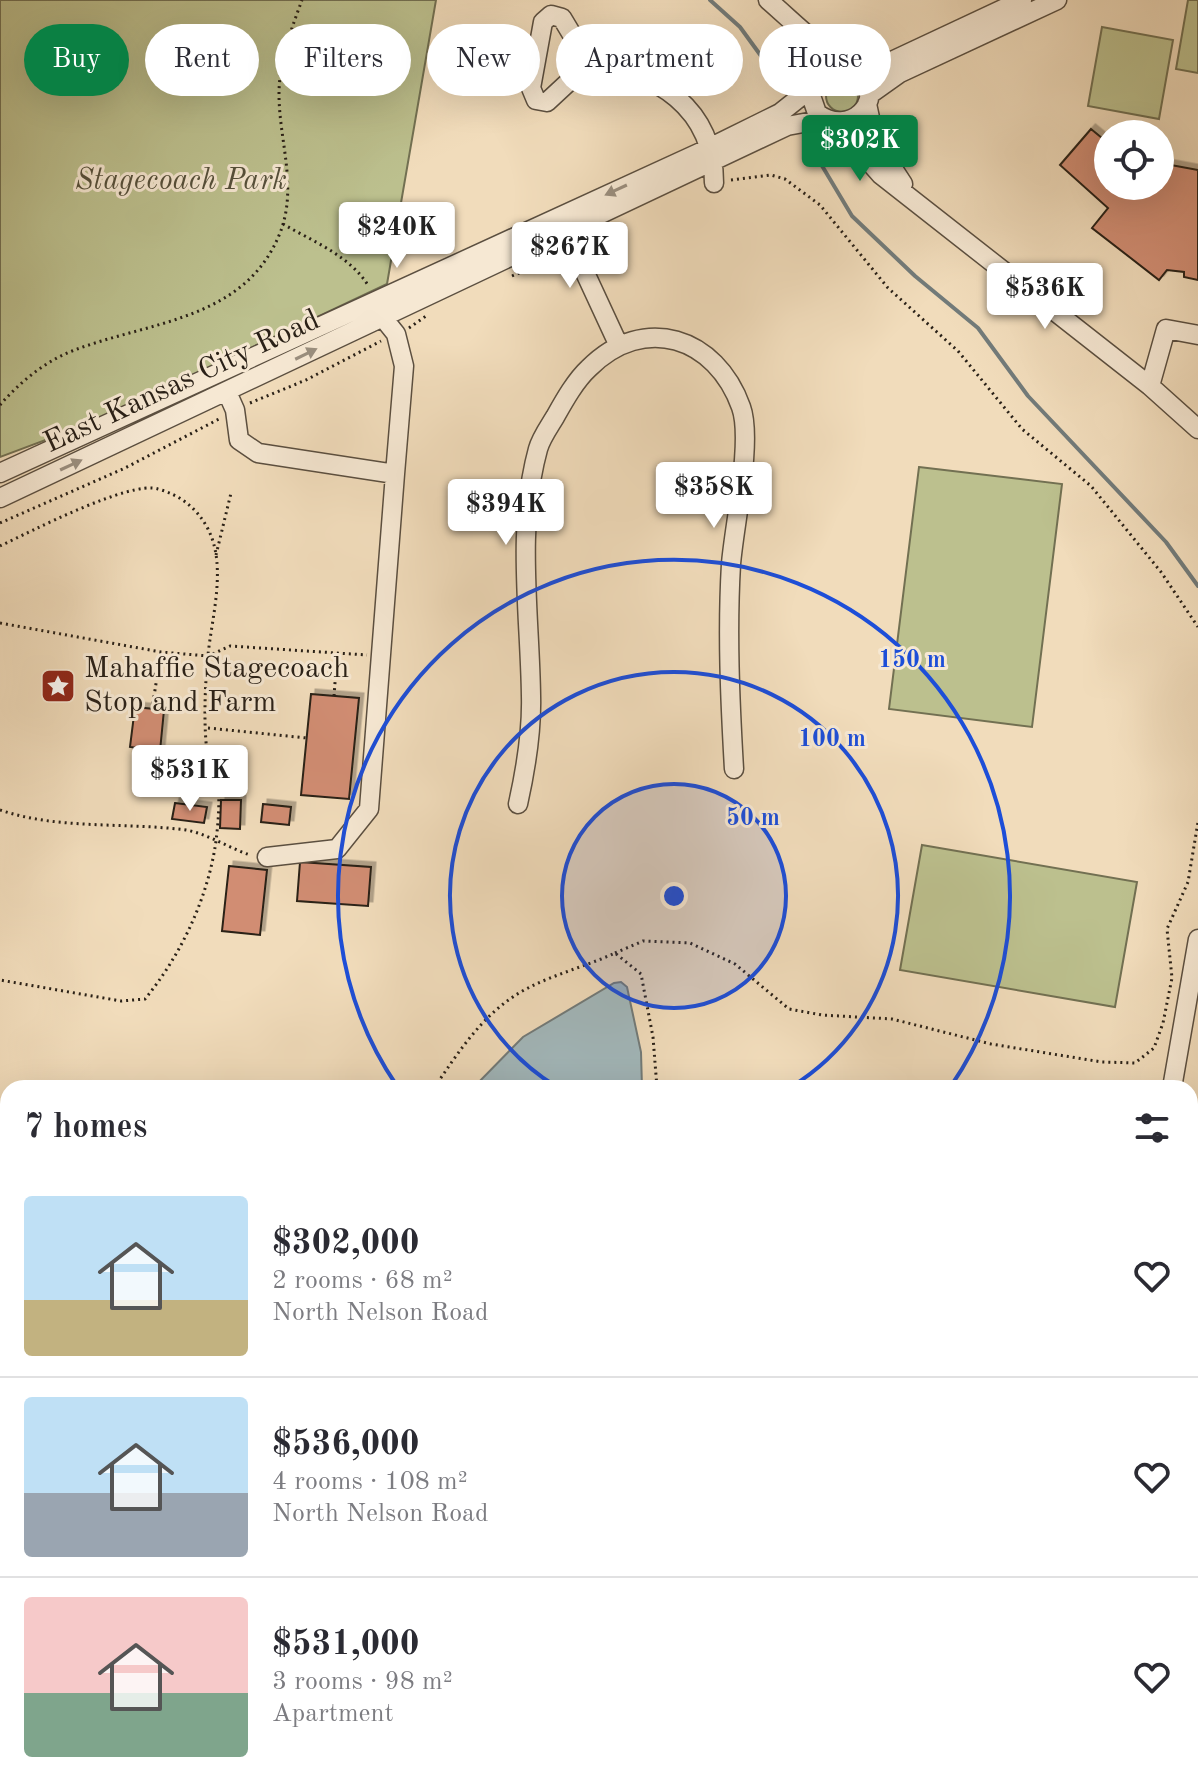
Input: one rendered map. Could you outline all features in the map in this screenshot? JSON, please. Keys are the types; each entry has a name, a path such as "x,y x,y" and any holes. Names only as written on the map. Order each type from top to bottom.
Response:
{"street":[{"path":"768,0 796,24"},
{"path":"891,60 1022,0"},
{"path":"830,121 848,122 859,115 868,100 900,73 1057,0"},
{"path":"786,16 791,24"},
{"path":"674,96 691,113 712,154 714,183"},
{"name":"East Kansas City Road","path":"712,154 780,113 799,96"},
{"path":"811,96 811,103 881,175 1150,386 1198,429"},
{"path":"867,96 875,141 919,205"},
{"name":"East Kansas City Road","path":"0,498 227,392 378,311 712,154 787,126 830,121"},
{"path":"563,224 619,346"},
{"path":"267,857 337,849 369,809 404,366 396,334 378,311"},
{"name":"East Kansas City Road","path":"0,473 287,340 378,311"},
{"path":"1150,386 1166,329 1198,335"},
{"path":"518,804 529,753 528,510 538,447 563,402 589,367 619,346 655,338 688,342 720,367 742,409 743,462 732,563 728,668 734,769"},
{"path":"227,392 235,410 239,440 258,453 395,474"},
{"path":"1173,1080 1198,939"}],"path":[{"path":"0,405 41,368 69,352 225,301 266,260 283,224 289,177 279,91 285,50 302,0"},
{"path":"714,183 771,175 785,179 820,205 875,273 958,351 1022,429 1091,486 1161,572 1198,627"},
{"path":"283,224 361,273 378,311"},
{"path":"242,406 306,380 390,336"},
{"path":"0,523 125,468 227,414"},
{"path":"0,546 121,492 154,487 187,501 209,530 215,557 215,607 208,656 208,757 218,786 216,841 204,890 166,973 145,999 121,1001 0,980"},
{"path":"215,557 224,534 231,493"},
{"path":"0,623 161,652 208,656 230,646 381,656"},
{"path":"152,709 161,652"},
{"path":"334,696 337,655"},
{"path":"208,728 307,738"},
{"path":"0,810 18,816 189,831 248,855 267,857"},
{"path":"439,1080 466,1040 504,1004 539,983 643,941 690,943 735,964 789,1009 822,1015 892,1019 991,1044 1111,1063 1135,1063 1154,1048 1163,1023 1172,978 1167,929 1188,882 1198,822"},
{"path":"615,953 641,974 653,1037 656,1080"}],"green space":[{"name":"Stagecoach Park","path":"0,0 436,0 432,24 427,24 427,52 387,284 99,420 0,457"},
{"path":"1188,0 1198,0 1198,73 1176,69"},
{"path":"1102,27 1173,40 1159,119 1088,106"},
{"path":"826,96 858,96 857,102 848,111 836,111 827,102"},
{"path":"919,467 1062,484 1032,727 889,709"},
{"path":"922,845 1137,882 1115,1007 900,970"}],"water":[{"path":"621,982 627,987 641,1052 642,1080 481,1080 523,1037 614,983"}],"building":[{"path":"1091,129 1094,131 1094,195 1060,165"},
{"path":"1174,166 1198,170 1198,280 1184,277 1184,272 1167,270 1159,280 1092,228 1108,208 1099,200 1174,200"},
{"path":"311,694 359,698 349,799 301,795"},
{"path":"135,707 164,710 160,751 130,747"},
{"path":"221,800 241,800 240,829 220,828"},
{"path":"175,803 207,807 204,823 172,819"},
{"path":"263,804 291,807 289,825 261,822"},
{"path":"300,862 371,867 368,906 297,901"},
{"path":"229,866 267,870 260,935 222,931"}],"waterway":[{"path":"710,0 740,27 759,53"},
{"path":"812,149 852,216 915,276 978,328 1028,396 1166,542 1198,586"}],"place":[{"name":"Mahaffie Stagecoach Stop and Farm","path":"58,686"}]}
